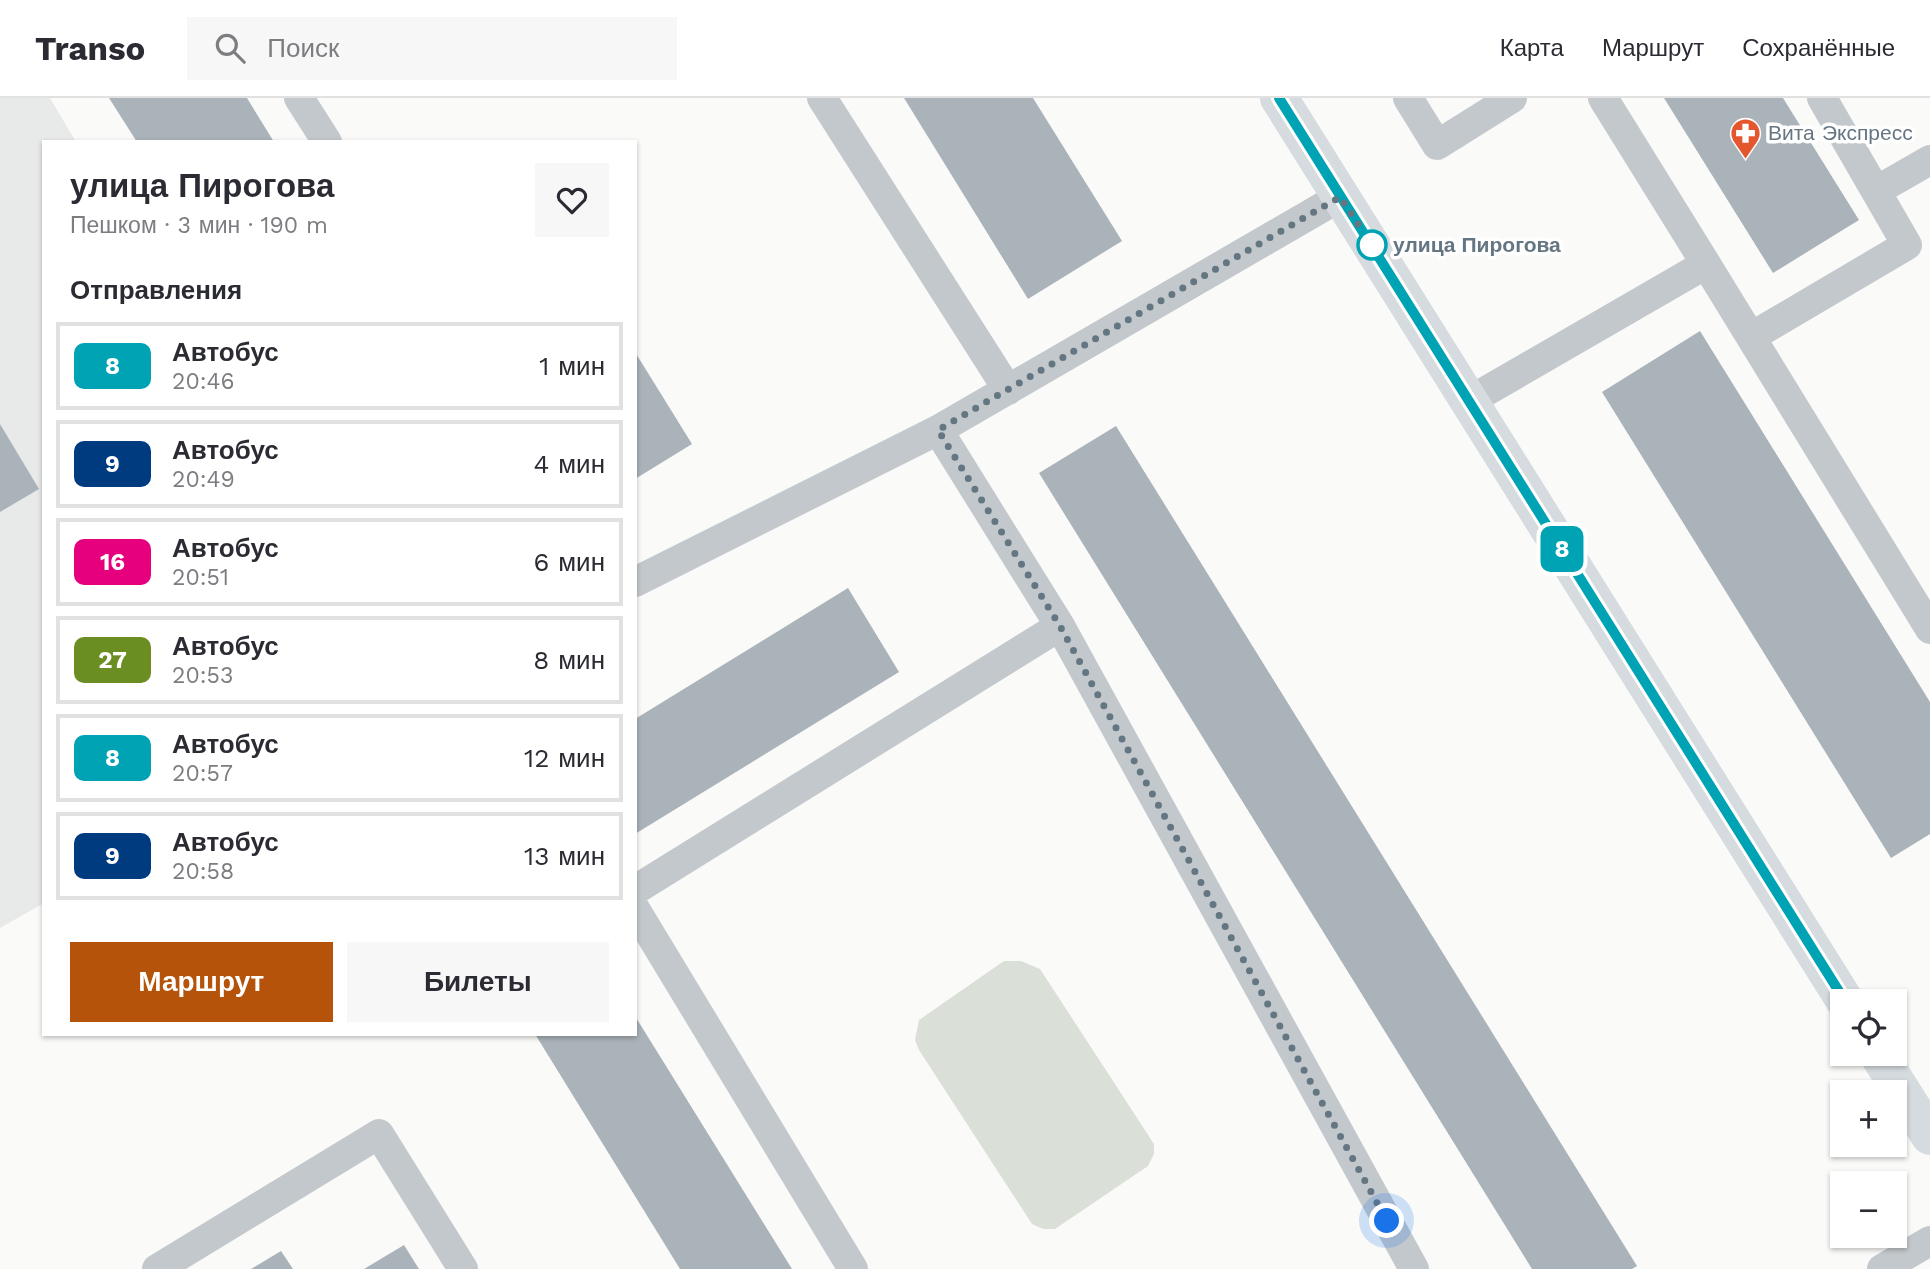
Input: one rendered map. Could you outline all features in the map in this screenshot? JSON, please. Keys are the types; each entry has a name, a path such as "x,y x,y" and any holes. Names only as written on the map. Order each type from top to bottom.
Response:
{"main road":[{"path":"1279,98 1837,989"},
{"path":"1886,1066 1930,1136"}],"lane":[{"path":"299,98 326,140"},
{"path":"822,98 1008,390"},
{"path":"1408,98 1437,145 1512,98"},
{"path":"1603,98 1930,629"},
{"path":"1751,337 1907,245 1822,98"},
{"path":"1875,191 1930,160"},
{"path":"637,581 938,430 1340,197"},
{"path":"1469,401 1706,264"},
{"path":"938,430 1060,626 1413,1269"},
{"path":"637,889 1060,626"},
{"path":"637,912 853,1269"},
{"path":"157,1269 379,1134 463,1269"},
{"path":"1882,1269 1930,1241"}],"shaded area":[{"path":"0,98 50,98 75,140 42,140 42,904 0,928"},
{"path":"1004,961 1021,961 1040,969 1154,1144 1154,1154 1148,1166 1055,1229 1043,1229 1032,1224 915,1040 919,1020"}],"building":[{"path":"109,98 247,98 273,140 136,140"},
{"path":"904,98 1033,98 1122,241 1028,299"},
{"path":"1664,98 1783,98 1859,220 1773,273"},
{"path":"1700,331 1930,702 1930,834 1891,858 1602,392"},
{"path":"637,355 692,444 637,478"},
{"path":"0,424 39,489 0,512"},
{"path":"1116,426 1637,1266 1632,1269 1532,1269 1039,473"},
{"path":"848,588 899,672 637,833 637,718"},
{"path":"637,1019 792,1269 680,1269 536,1036 637,1036"},
{"path":"404,1245 419,1269 364,1269"},
{"path":"281,1251 293,1269 251,1269"}],"bus line":[{"name":"8","path":"1279,98 1837,989"}],"place":[{"name":"Вита Экспресс","path":"1745,160"},
{"name":"улица Пирогова","path":"1372,245"}],"route":[{"path":"1372,245 1340,197 938,430 1060,626 1387,1221"}]}
